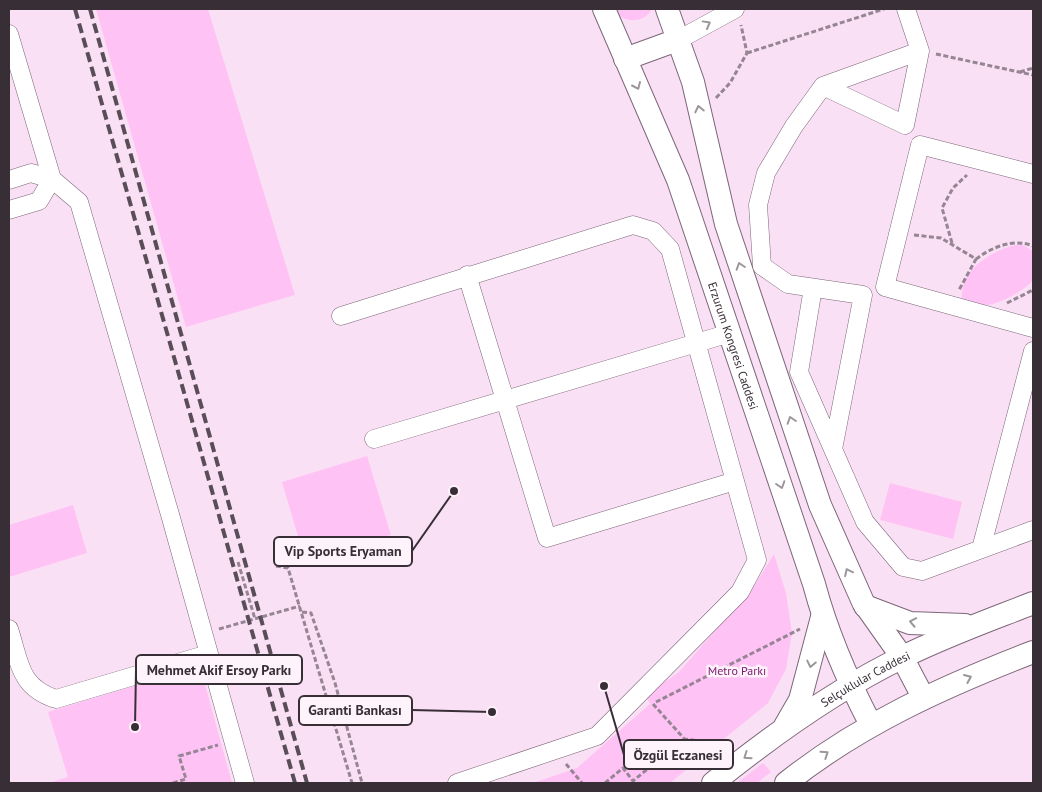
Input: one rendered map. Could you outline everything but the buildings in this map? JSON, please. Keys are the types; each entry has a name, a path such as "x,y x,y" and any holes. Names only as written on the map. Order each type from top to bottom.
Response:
{"main road":[{"name":"Erzurum Kongresi Caddesi","path":"604,9 678,180 814,584 822,617 850,687 871,725"},
{"path":"667,9 680,39 701,116 726,224 820,505 839,552 866,606 902,657 923,697"},
{"path":"626,59 680,39"},
{"name":"Selçuklular Caddesi","path":"716,781 782,731 850,687 902,657 1033,603"},
{"path":"866,606 910,622 949,626 979,625"},
{"path":"782,731 800,700 822,617"},
{"path":"786,783 822,756 871,725 923,697 1033,652"}],"street":[{"path":"823,86 905,125 920,51 906,9"},
{"path":"680,39 737,13"},
{"path":"9,34 52,179 39,201 9,210"},
{"path":"833,449 863,295 788,284 762,266 758,205 766,173 794,126 823,86 920,51"},
{"path":"1033,174 920,145 885,287 1033,328"},
{"path":"9,180 31,173 52,179 79,202 245,783"},
{"path":"341,316 633,226 654,230 670,249 757,560 740,592 647,698 596,736 457,783"},
{"path":"467,276 547,538 735,481"},
{"path":"813,288 799,372 865,522 903,567 922,571 1033,530"},
{"path":"374,439 730,333"},
{"path":"981,549 1033,351"},
{"path":"9,630 26,681 40,694 56,699 208,654"}],"path":[{"path":"701,116 730,83 747,53 884,9"},
{"path":"737,13 747,53"},
{"path":"920,51 1033,75"},
{"path":"1019,72 1033,68"},
{"path":"952,243 944,218 945,199 962,178 989,163"},
{"path":"895,246 907,236 924,234 952,243 976,259"},
{"path":"955,307 961,285 976,259 994,249 1013,243 1021,242 1033,246"},
{"path":"238,562 255,619"},
{"path":"276,566 288,568 352,783"},
{"path":"202,634 300,606"},
{"path":"302,612 311,613 322,641 362,783"},
{"path":"716,781 684,739 647,698 822,617"},
{"path":"604,783 623,768 633,781 684,739 759,748"},
{"path":"173,783 186,779 180,756 216,745 234,745"},
{"path":"554,750 582,783"}],"green space":[{"path":"96,9 208,9 295,295 186,327"},
{"path":"612,9 652,9 643,18 632,20 621,17"},
{"path":"1021,244 1033,251 1033,280 1028,285 1014,295 997,303 973,306 962,301 962,290 966,279 980,262 1000,250"},
{"path":"367,456 391,535 305,560 282,482"},
{"path":"890,483 962,502 953,539 880,520"},
{"path":"73,505 87,553 9,577 9,525"},
{"name":"Metro Parkı","path":"774,554 786,593 792,633 786,669 768,703 670,783 533,783 577,768 650,704 646,695 679,672 754,586"},
{"path":"200,666 232,783 49,783 68,777 48,712"},
{"path":"763,763 771,772 757,783 737,783"}],"railway":[{"path":"75,9 295,783"},
{"path":"90,9 307,783"}],"place":[{"name":"Vip Sports Eryaman","path":"454,491"},
{"name":"Özgül Eczanesi","path":"604,686"},
{"name":"Garanti Bankası","path":"492,712"},
{"name":"Mehmet Akif Ersoy Parkı","path":"135,727"}]}
